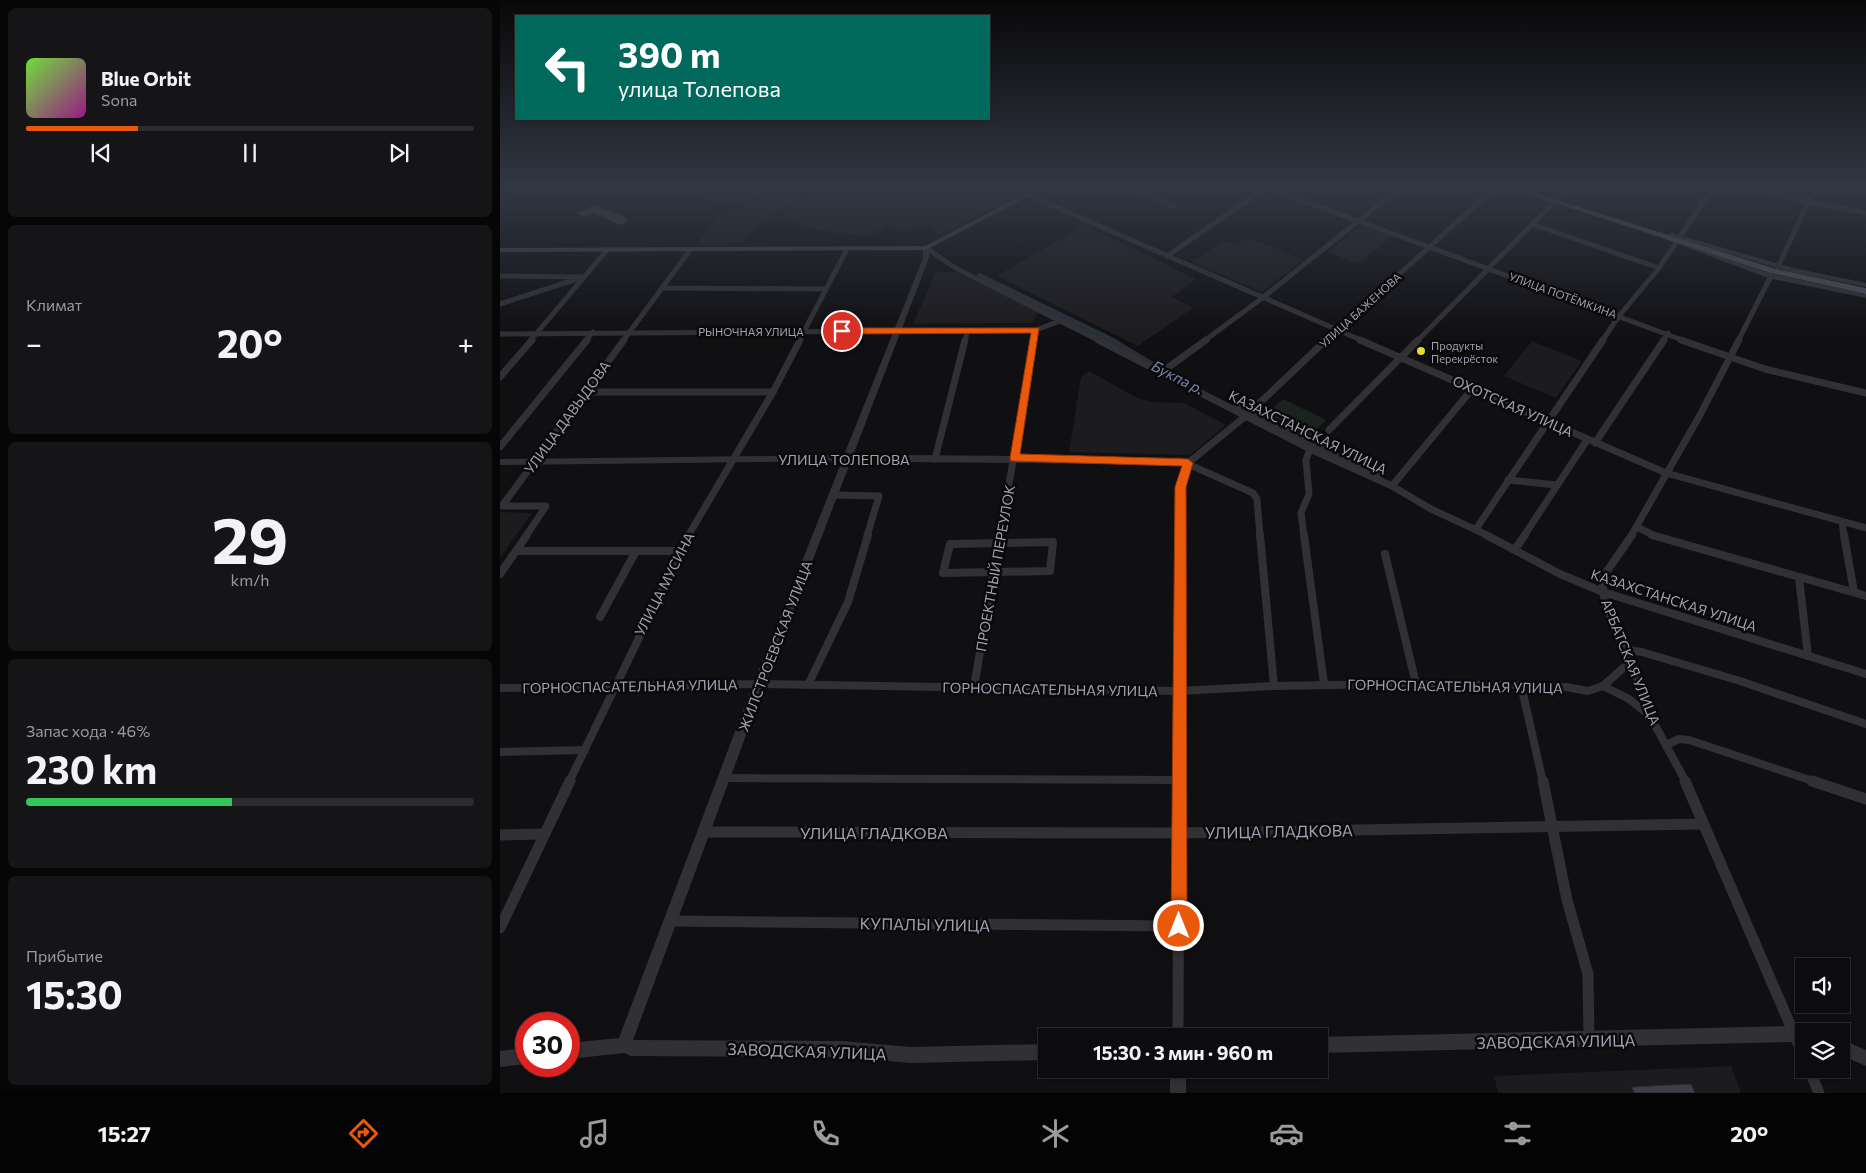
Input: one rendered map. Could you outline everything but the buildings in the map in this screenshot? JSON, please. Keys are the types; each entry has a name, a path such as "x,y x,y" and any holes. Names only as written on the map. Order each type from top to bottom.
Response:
{"main road":[{"path":"500,250 926,248 947,237"},
{"path":"1668,237 1774,271 1866,291"}],"street":[{"name":"ОХОТСКАЯ УЛИЦА","path":"1124,237 1262,299 1403,357 1587,440 1666,473 1710,487 1866,528"},
{"path":"1167,256 1194,237"},
{"path":"1166,369 1262,299 1339,237"},
{"name":"УЛИЦА ПОТЁМКИНА","path":"1400,237 1668,333 1729,357 1774,371 1866,393"},
{"name":"УЛИЦА БАЖЕНОВА","path":"1188,463 1246,415 1336,330 1441,237"},
{"path":"1329,430 1403,357 1519,237"},
{"path":"1570,237 1660,268"},
{"path":"1476,529 1619,316 1660,268 1680,237"},
{"path":"1778,266 1792,237"},
{"path":"1678,240 1778,266 1866,285"},
{"path":"1678,240 1772,276 1866,296"},
{"name":"КАЗАХСТАНСКАЯ УЛИЦА","path":"926,248 957,269 1085,332 1134,360 1310,449 1392,486 1431,509 1476,529 1560,574 1603,592 1866,674"},
{"name":"ЖИЛСТРОЕВСКАЯ УЛИЦА","path":"624,1046 759,684 926,258 926,248"},
{"name":"УЛИЦА МУСИНА","path":"500,928 679,550 735,459 773,392 806,331 824,290 847,249"},
{"path":"500,377 606,250"},
{"name":"УЛИЦА ДАВЫДОВА","path":"500,574 546,506 502,506 690,250"},
{"path":"500,276 583,276"},
{"path":"500,304 527,297 565,281 583,276"},
{"name":"АРБАТСКАЯ УЛИЦА","path":"1772,276 1700,415 1637,527 1603,577 1603,592 1607,609 1627,650 1650,716 1680,769 1702,824 1795,1026"},
{"path":"662,288 824,290"},
{"name":"РЫНОЧНАЯ УЛИЦА","path":"500,334 1036,330 1060,321"},
{"name":"ПРОЕКТНЫЙ ПЕРЕУЛОК","path":"974,687 1036,330"},
{"path":"935,458 967,331"},
{"path":"500,447 593,332"},
{"path":"1595,443 1668,333"},
{"path":"1392,486 1473,388"},
{"path":"585,392 773,392"},
{"path":"1515,549 1587,440"},
{"path":"1310,449 1306,455 1305,464 1310,493 1301,513 1324,684"},
{"name":"УЛИЦА ТОЛЕПОВА","path":"500,462 1015,458 1188,463"},
{"path":"1178,1028 1180,487 1188,463 1253,493 1257,499 1274,686"},
{"path":"1508,480 1557,485"},
{"path":"808,685 848,602 879,496 834,495"},
{"path":"1842,522 1854,592"},
{"path":"1637,527 1662,539 1866,596"},
{"path":"1053,542 1050,571 943,573 950,544 1000,543 1053,542"},
{"path":"516,551 679,550"},
{"path":"600,617 636,551"},
{"path":"1385,554 1416,684"},
{"path":"1799,577 1808,656"},
{"path":"1627,650 1642,652 1740,681 1866,724"},
{"path":"1631,661 1602,686 1630,698 1650,716"},
{"name":"ГОРНОСПАСАТЕЛЬНАЯ УЛИЦА","path":"500,688 759,684 1180,691 1324,684 1416,684 1520,685 1566,687 1588,691 1602,686"},
{"path":"1520,685 1553,826 1567,900 1588,974 1589,1040"},
{"path":"1666,746 1678,739 1689,740 1866,799"},
{"path":"500,752 585,750"},
{"path":"724,778 1179,780"},
{"name":"УЛИЦА ГЛАДКОВА","path":"705,832 1179,833 1702,824"},
{"path":"500,835 544,834"},
{"name":"КУПАЛЫ УЛИЦА","path":"670,921 1179,926"},
{"name":"ЗАВОДСКАЯ УЛИЦА","path":"1328,1046 1795,1035"},
{"name":"ЗАВОДСКАЯ УЛИЦА","path":"580,1051 624,1046 631,1048 842,1049 911,1055 1038,1052"},
{"path":"1850,1051 1866,1058"},
{"path":"500,1059 515,1057"},
{"path":"1178,1078 1178,1093"},
{"path":"1813,1078 1819,1093"}],"shaded area":[{"path":"702,237 746,237 741,243 696,245"},
{"path":"1064,237 1110,237 1196,279 1172,297 1193,308 1138,346 996,276"},
{"path":"1248,237 1304,260 1262,292 1191,262 1223,241 1236,245"},
{"path":"1347,237 1391,237 1358,264 1328,252"},
{"path":"936,272 955,272 1038,312 1032,323 913,324"},
{"path":"1532,341 1582,361 1556,398 1504,376"},
{"path":"1089,371 1137,398 1152,402 1184,403 1226,425 1190,455 1069,452 1081,377"},
{"path":"1283,399 1326,420 1307,439 1264,417"},
{"path":"500,512 532,513 500,558"},
{"path":"1731,1066 1741,1093 1498,1093 1494,1076"}],"waterway":[{"name":"Букпа р.","path":"980,276 1108,339 1149,363"},
{"name":"Букпа р.","path":"1237,408 1376,476"}],"place":[{"name":"Продукты Перекрёсток","path":"1421,351"}],"route":[{"path":"842,331 1036,330 1015,458 1181,461 1188,463 1180,487 1179,926"}]}
